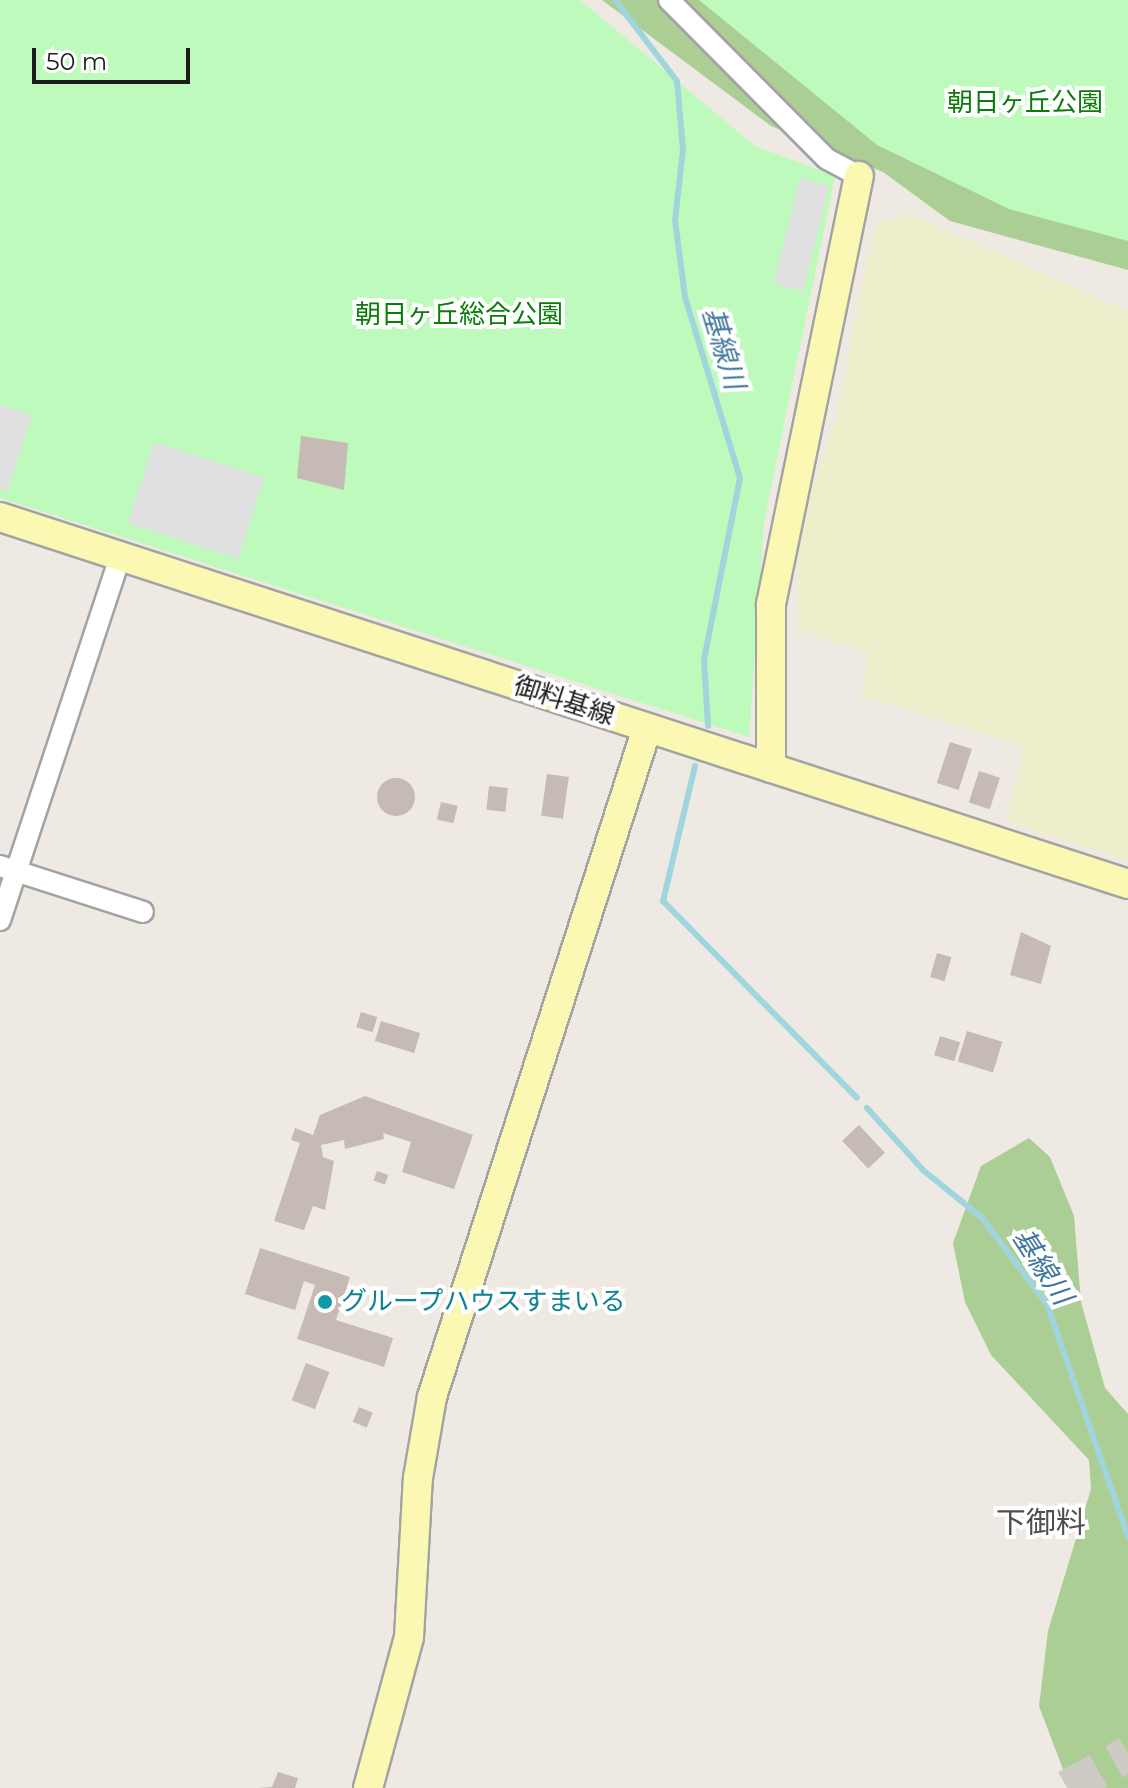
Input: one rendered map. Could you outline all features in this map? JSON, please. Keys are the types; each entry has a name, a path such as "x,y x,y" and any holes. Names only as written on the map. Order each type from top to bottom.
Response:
{"street":[{"path":"669,0 827,159 859,176 771,604 771,768"},
{"name":"御料基線","path":"0,517 1128,884"},
{"path":"0,920 8,869 120,557"},
{"path":"368,1788 409,1637 418,1478 432,1397 647,728"},
{"path":"8,869 143,912"}],"green space":[{"name":"朝日ヶ丘総合公園","path":"0,0 580,0 755,146 835,176 764,522 749,737 0,498"},
{"name":"朝日ヶ丘公園","path":"602,0 1128,0 1128,270 950,221 883,172 771,126"},
{"name":"朝日ヶ丘公園","path":"699,0 1128,0 1128,241 1009,209 877,145"},
{"path":"910,214 1128,311 1128,861 1006,821 1024,747 861,695 869,653 797,630 798,531 836,418 867,259 878,222"},
{"path":"1029,1138 1050,1157 1074,1216 1081,1302 1105,1388 1128,1414 1128,1788 1070,1788 1039,1706 1048,1631 1091,1489 1089,1460 991,1355 965,1302 953,1243 981,1166"}],"shaded area":[{"path":"800,178 829,185 803,291 774,284"},
{"path":"0,405 32,415 7,492 0,489"},
{"path":"154,442 264,478 238,559 128,523"}],"building":[{"path":"301,436 348,443 344,490 297,478"},
{"path":"950,742 972,749 959,790 937,783"},
{"path":"979,771 1000,778 990,809 969,802"},
{"path":"547,774 569,777 563,819 541,816"},
{"path":"396,778 410,783 415,797 410,811 396,816 382,811 377,797 382,783"},
{"path":"489,786 508,788 505,812 486,810"},
{"path":"441,802 458,806 454,823 437,820"},
{"path":"1021,932 1051,946 1041,984 1010,975"},
{"path":"937,953 951,957 945,981 930,977"},
{"path":"361,1012 377,1017 373,1032 356,1027"},
{"path":"381,1021 420,1033 414,1053 375,1041"},
{"path":"967,1031 1002,1042 993,1072 958,1062"},
{"path":"940,1036 960,1042 954,1061 934,1055"},
{"path":"365,1096 473,1135 454,1189 402,1172 411,1142 383,1133 384,1139 345,1149 344,1140 321,1145 323,1157 334,1161 325,1210 313,1206 304,1230 274,1221 300,1143 291,1140 295,1128 313,1135 320,1115"},
{"path":"859,1125 885,1153 868,1168 842,1141"},
{"path":"377,1171 388,1175 385,1185 374,1180"},
{"name":"グループハウスすまいる","path":"260,1248 350,1277 336,1320 393,1338 384,1367 297,1339 315,1285 304,1281 295,1310 245,1294"},
{"path":"306,1363 329,1372 315,1409 292,1400"},
{"path":"359,1407 373,1413 367,1428 353,1422"},
{"path":"278,1772 298,1778 295,1788 258,1788 272,1787"}],"waterway":[{"name":"基線川","path":"615,0 677,81 683,149 675,220 685,297 740,478 704,660 708,726"},
{"name":"基線川","path":"695,766 663,901 857,1098"},
{"name":"基線川","path":"867,1108 923,1170 982,1218 1047,1304 1128,1537"}],"tunnel":[{"path":"1067,1788 1128,1754"}],"place":[{"name":"グループハウスすまいる","path":"325,1302"}],"district":[{"name":"下御料","path":"1041,1523"}]}
